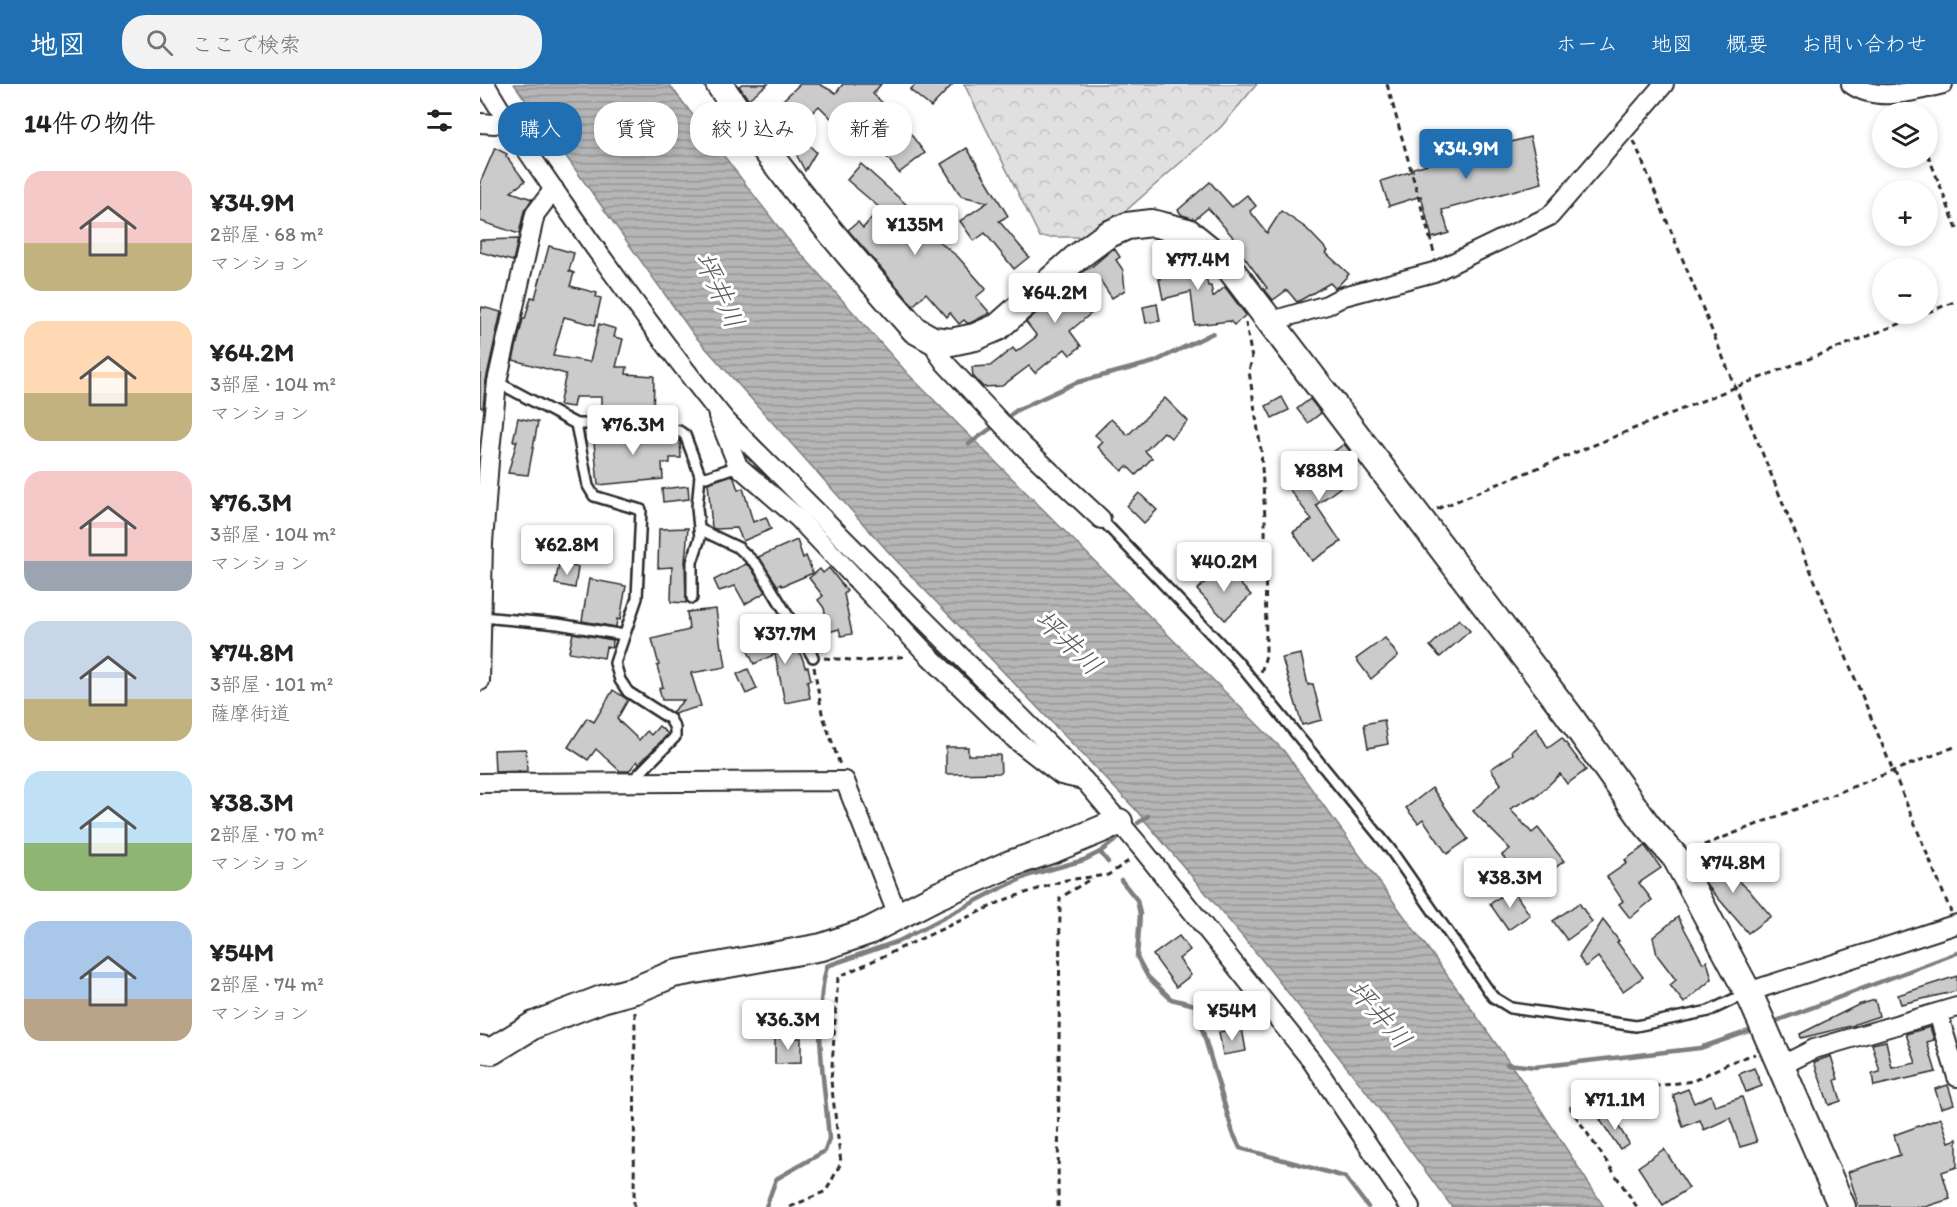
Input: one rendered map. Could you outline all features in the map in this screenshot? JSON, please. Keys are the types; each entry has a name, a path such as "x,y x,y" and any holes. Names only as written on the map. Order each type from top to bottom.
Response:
{"street":[{"path":"484,84 506,121 677,361 725,420 1084,780 1311,1060 1410,1207"},
{"path":"719,84 810,209 915,330 933,340 951,342 975,337 998,327 1077,258 1107,235 1127,226 1152,224 1188,232 1225,262 1568,714 1647,825 1676,858 1750,996 1842,1207"},
{"path":"1272,321 1327,305 1344,296 1439,270 1550,216 1664,84"},
{"path":"1851,84 1865,91 1903,95 1943,84"},
{"path":"480,681 483,543 489,461 489,380 535,214 554,189"},
{"path":"933,340 945,363 1006,428 1101,519"},
{"path":"714,406 738,466 798,518 927,654 1016,740 1061,775 1084,780"},
{"path":"480,783 845,781 898,916"},
{"path":"480,1049 492,1051 534,1025 602,999 635,990 673,974 822,947 869,931 937,896 1010,864 1054,849 1119,822"},
{"path":"1750,996 1957,924"},
{"path":"1776,1053 1814,1049 1957,1007"},
{"path":"1938,1012 1957,1078"}],"lane":[{"path":"489,380 576,424 636,424 679,431 685,435 700,475 697,508 700,538 692,562 692,598"},
{"path":"576,424 588,486 594,496 641,510 637,598 615,663 620,680 628,692 670,720 675,728 675,737 631,782"},
{"path":"700,475 706,477 738,466"},
{"path":"1101,519 1236,660 1390,849 1493,997 1511,1008 1636,1026 1708,1011 1750,996"},
{"path":"699,529 739,548 757,565 813,657"},
{"path":"482,617 558,624 624,635"}],"path":[{"path":"1387,84 1439,270"},
{"path":"1629,123 1638,154 1957,924"},
{"path":"1933,168 1957,229"},
{"path":"1938,308 1957,301"},
{"path":"1257,686 1266,655 1265,518 1261,450 1249,371 1252,359 1246,324 1272,321"},
{"path":"1420,519 1431,512 1736,387 1898,324"},
{"path":"845,781 822,713 813,657 866,661 927,654"},
{"path":"1676,858 1688,851 1957,746"},
{"path":"790,1207 826,1191 841,1163 831,1081 838,977 1006,899 1065,880 1108,875 1143,850"},
{"path":"1058,1207 1060,898 1094,877"},
{"path":"633,1207 635,990"},
{"path":"1637,1207 1572,1109 1571,1102 1578,1097 1694,1081 1731,1062 1776,1053"}],"green space":[{"path":"964,84 1257,84 1221,127 1096,237 1040,237"}],"water":[{"name":"坪井川","path":"514,84 669,84 690,111 690,156 724,156 786,237 909,375 1284,751 1525,1085 1604,1207 1452,1207 1365,1090 1258,955 1135,809 893,557 694,335 566,156 582,156 582,102 527,102"}],"building":[{"path":"768,84 748,99 739,86"},
{"path":"800,84 819,84 836,93 843,84 881,84 873,94 882,102 828,102 828,115 819,106 816,109 816,102 781,102"},
{"path":"916,84 953,84 931,107 910,90"},
{"path":"912,136 925,153 899,173 886,156 912,156"},
{"path":"1530,137 1542,183 1442,210 1449,233 1432,238 1421,196 1389,206 1381,181 1413,171 1413,168"},
{"path":"495,148 498,150 498,156 506,156 525,181 511,192 532,199 524,211 519,234 480,221 480,183"},
{"path":"967,148 1008,216 999,221 1029,257 1014,269 985,233 974,241 960,221 988,202 961,196 941,164"},
{"path":"797,156 814,156 805,171"},
{"path":"861,164 907,205 896,217 915,233 920,226 958,257 986,289 976,297 990,313 970,323 964,320 959,324 950,313 947,317 926,293 913,306 848,230 858,222 863,228 880,208 847,180"},
{"path":"1210,182 1232,207 1247,195 1256,206 1250,211 1267,233 1281,211 1306,228 1328,251 1326,253 1349,274 1335,288 1330,283 1297,302 1287,290 1273,300 1265,290 1267,288 1236,246 1239,244 1208,208 1195,219 1182,215 1178,210"},
{"path":"518,239 513,261 480,252 480,240"},
{"path":"549,246 574,253 569,271 574,273 570,286 597,293 596,297 601,298 595,325 564,317 553,356 590,362 599,324 616,329 614,337 623,339 616,367 627,367 626,374 654,376 653,420 636,417 601,417 601,397 575,397 573,407 559,405 566,374 513,360 523,319 525,319 531,297 535,298"},
{"path":"1114,248 1120,257 1116,260 1123,270 1125,290 1112,298 1100,280 1081,294 1095,310 1070,331 1081,346 1070,355 1065,349 1035,373 1029,366 1002,386 983,387 973,376 972,367 990,366 1013,348 1016,352 1037,336 1026,322 1085,270"},
{"path":"1191,254 1197,259 1200,269 1204,268 1213,297 1225,287 1246,315 1234,325 1230,321 1195,325 1191,292 1163,299 1158,262"},
{"path":"1157,304 1160,321 1146,323 1143,307"},
{"path":"482,307 501,312 486,380 483,408 480,407 480,315"},
{"path":"1282,397 1289,410 1272,418 1266,406"},
{"path":"1165,398 1188,421 1171,438 1164,432 1145,451 1152,458 1136,475 1127,466 1122,471 1098,447 1103,442 1095,435 1111,419 1128,435"},
{"path":"1310,399 1321,413 1308,423 1297,409"},
{"path":"518,418 538,422 528,475 508,473 517,441 513,441"},
{"path":"593,431 635,431 676,437 680,442 681,458 670,458 670,463 662,463 663,479 598,485"},
{"path":"1344,444 1353,455 1335,468 1346,483 1316,505 1341,542 1312,561 1293,532 1312,520 1287,486"},
{"path":"732,475 738,490 743,488 753,522 766,517 771,529 743,541 737,528 712,528 708,483"},
{"path":"688,486 689,499 663,502 662,489"},
{"path":"1139,493 1157,510 1144,523 1127,506"},
{"path":"688,528 685,562 686,603 671,602 672,567 658,568 659,529"},
{"path":"797,540 803,558 806,556 813,573 778,586 758,557"},
{"path":"559,564 578,567 575,588 555,584"},
{"path":"746,564 752,569 766,592 745,604 735,586 719,591 714,580"},
{"path":"1222,566 1251,595 1225,620 1197,590"},
{"path":"829,568 847,591 844,594 852,634 841,636 839,629 829,632 824,608 818,600 823,596 809,578 820,569 823,573"},
{"path":"589,579 626,586 620,620 617,619 616,627 582,621"},
{"path":"716,609 726,667 691,673 701,706 674,714 672,712 684,700 662,700 659,688 663,687 652,639 689,630 687,612"},
{"path":"1459,619 1470,631 1440,657 1430,646"},
{"path":"788,629 805,667 808,667 811,680 807,681 810,698 785,703 775,654 754,664 747,649"},
{"path":"573,633 613,640 612,648 606,647 604,658 569,652"},
{"path":"1385,638 1398,656 1371,679 1356,659"},
{"path":"1301,654 1308,685 1313,684 1322,720 1302,725 1282,658"},
{"path":"748,669 757,689 746,694 737,674"},
{"path":"613,690 628,700 617,719 639,740 647,731 651,735 659,726 668,734 639,764 637,761 629,771 620,771 596,749 588,760 568,747 587,718 594,722"},
{"path":"1384,720 1388,744 1368,748 1364,724"},
{"path":"1536,728 1548,748 1562,738 1586,770 1567,784 1560,774 1535,798 1534,796 1510,809 1532,833 1538,828 1564,861 1528,889 1502,855 1510,849 1473,811 1501,784 1491,769 1513,754 1512,750"},
{"path":"946,747 968,747 968,755 1000,755 1001,773 946,774"},
{"path":"526,749 527,771 495,772 494,750"},
{"path":"1432,788 1468,839 1447,854 1423,819 1418,823 1406,808"},
{"path":"1645,846 1661,868 1639,883 1652,900 1630,918 1619,904 1623,901 1607,877"},
{"path":"1706,853 1748,889 1771,916 1748,933 1707,885 1696,863"},
{"path":"1512,889 1530,915 1508,930 1490,904"},
{"path":"1579,903 1592,922 1567,940 1553,921"},
{"path":"1678,917 1703,963 1707,961 1712,979 1684,1003 1670,985 1676,980 1657,955 1653,937"},
{"path":"1603,920 1643,977 1623,991 1598,957 1585,967 1579,957"},
{"path":"1179,936 1190,950 1179,959 1191,975 1176,987 1153,955"},
{"path":"1957,976 1957,991 1901,1004 1898,995"},
{"path":"1875,1000 1879,1016 1855,1025 1801,1038 1800,1034 1858,1005"},
{"path":"1930,1027 1934,1040 1927,1042 1936,1072 1874,1086 1872,1074 1880,1072 1872,1044 1886,1041 1892,1068 1916,1063 1906,1034"},
{"path":"1242,1028 1246,1051 1223,1055 1219,1032"},
{"path":"775,1038 801,1038 801,1063 775,1064"},
{"path":"1831,1056 1838,1079 1835,1080 1841,1101 1829,1105 1814,1062"},
{"path":"1754,1068 1762,1086 1746,1092 1739,1074"},
{"path":"1948,1085 1954,1104 1941,1108 1935,1089"},
{"path":"1688,1089 1694,1103 1711,1095 1715,1106 1742,1097 1757,1142 1740,1147 1730,1118 1704,1130 1700,1120 1683,1127 1673,1095"},
{"path":"1610,1113 1629,1143 1620,1149 1600,1120"},
{"path":"1941,1118 1949,1142 1957,1139 1957,1167 1942,1172 1950,1199 1925,1207 1859,1207 1848,1172 1900,1155 1894,1135"},
{"path":"1664,1149 1689,1188 1663,1205 1638,1167"}],"waterway":[{"path":"1004,420 1017,410 1075,383 1154,362 1213,333"},
{"path":"969,444 997,424"},
{"path":"1138,823 1148,816"},
{"path":"766,1207 776,1179 825,1151 829,1139 820,1030 820,1008 827,966 899,941 1030,875 1084,860 1100,852 1117,839"},
{"path":"1100,852 1108,862"},
{"path":"1121,880 1137,900 1140,914 1137,957 1148,977 1171,999 1195,1005 1233,1133 1240,1148 1345,1177 1368,1207"},
{"path":"1771,1023 1957,953"},
{"path":"1507,1064 1535,1067 1700,1048 1755,1029"}]}
